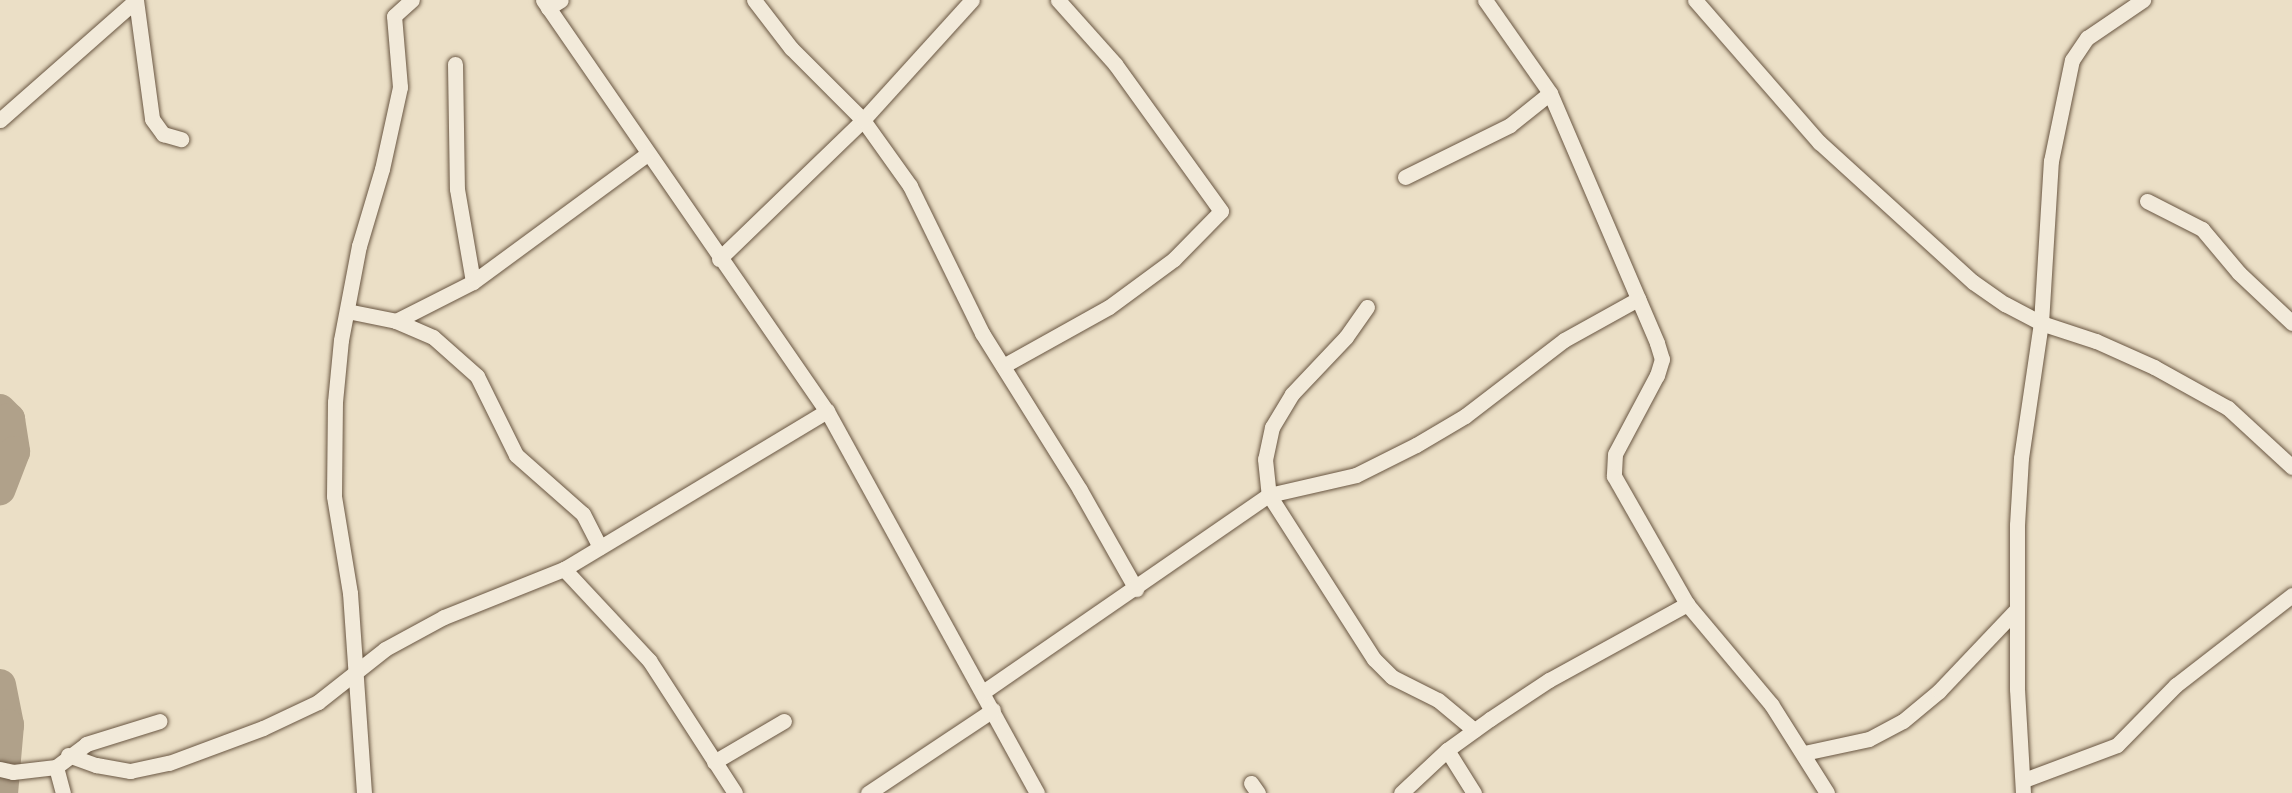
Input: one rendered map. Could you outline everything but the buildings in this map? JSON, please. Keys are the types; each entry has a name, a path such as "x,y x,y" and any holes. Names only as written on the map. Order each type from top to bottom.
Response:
{"street":[{"path":"0,120 136,0"},
{"path":"136,0 152,119 163,134 181,139"},
{"path":"364,793 353,675 350,593 333,486 335,402 347,311 359,246 382,168 400,87 394,16 412,0"},
{"path":"754,0 791,48 863,120 910,186 982,333 1136,589"},
{"path":"719,259 863,120 972,0"},
{"path":"1003,366 1109,307 1174,259 1221,211 1115,64 1058,0"},
{"path":"1485,0 1550,93 1662,359 1650,392 1615,454 1614,476 1687,603 1771,704 1804,753 1827,793"},
{"path":"1695,0 1768,86 1880,200 1973,282 2005,304 2042,323 2096,341 2154,367 2228,408 2292,467"},
{"path":"2143,0 2087,38 2072,60 2051,161 2042,323 2020,458 2016,610 2023,787 2117,745 2176,685 2292,595"},
{"path":"551,3 646,155 827,411 1037,793"},
{"path":"455,64 458,189 473,282"},
{"path":"1405,177 1510,126 1550,93"},
{"path":"396,321 473,282 646,155"},
{"path":"2147,201 2202,229 2239,273 2289,316"},
{"path":"983,692 1136,589 1269,495 1356,475 1416,445 1465,416 1563,340 1638,299"},
{"path":"1367,307 1346,337 1292,394 1272,427 1265,459 1269,495 1374,659 1392,677 1438,700 1474,730"},
{"path":"347,311 396,321 433,337 477,376 516,455 583,514 600,547"},
{"path":"68,755 96,765 130,771 169,763 263,728 318,702 385,649 444,617 564,569 675,506 827,411"},
{"path":"564,569 649,660 735,793"},
{"path":"1401,793 1447,750 1548,680 1687,603"},
{"path":"1804,753 1869,739 1903,721 1939,691 2016,610"},
{"path":"868,793 993,710"},
{"path":"714,762 783,721"},
{"path":"0,769 13,772 56,767 68,755 86,744 160,722"},
{"path":"1447,750 1474,793"},
{"path":"56,767 63,793"}],"waterway":[{"path":"0,410 9,419 14,452 0,489"},
{"path":"0,685 8,725 2,793"}]}
